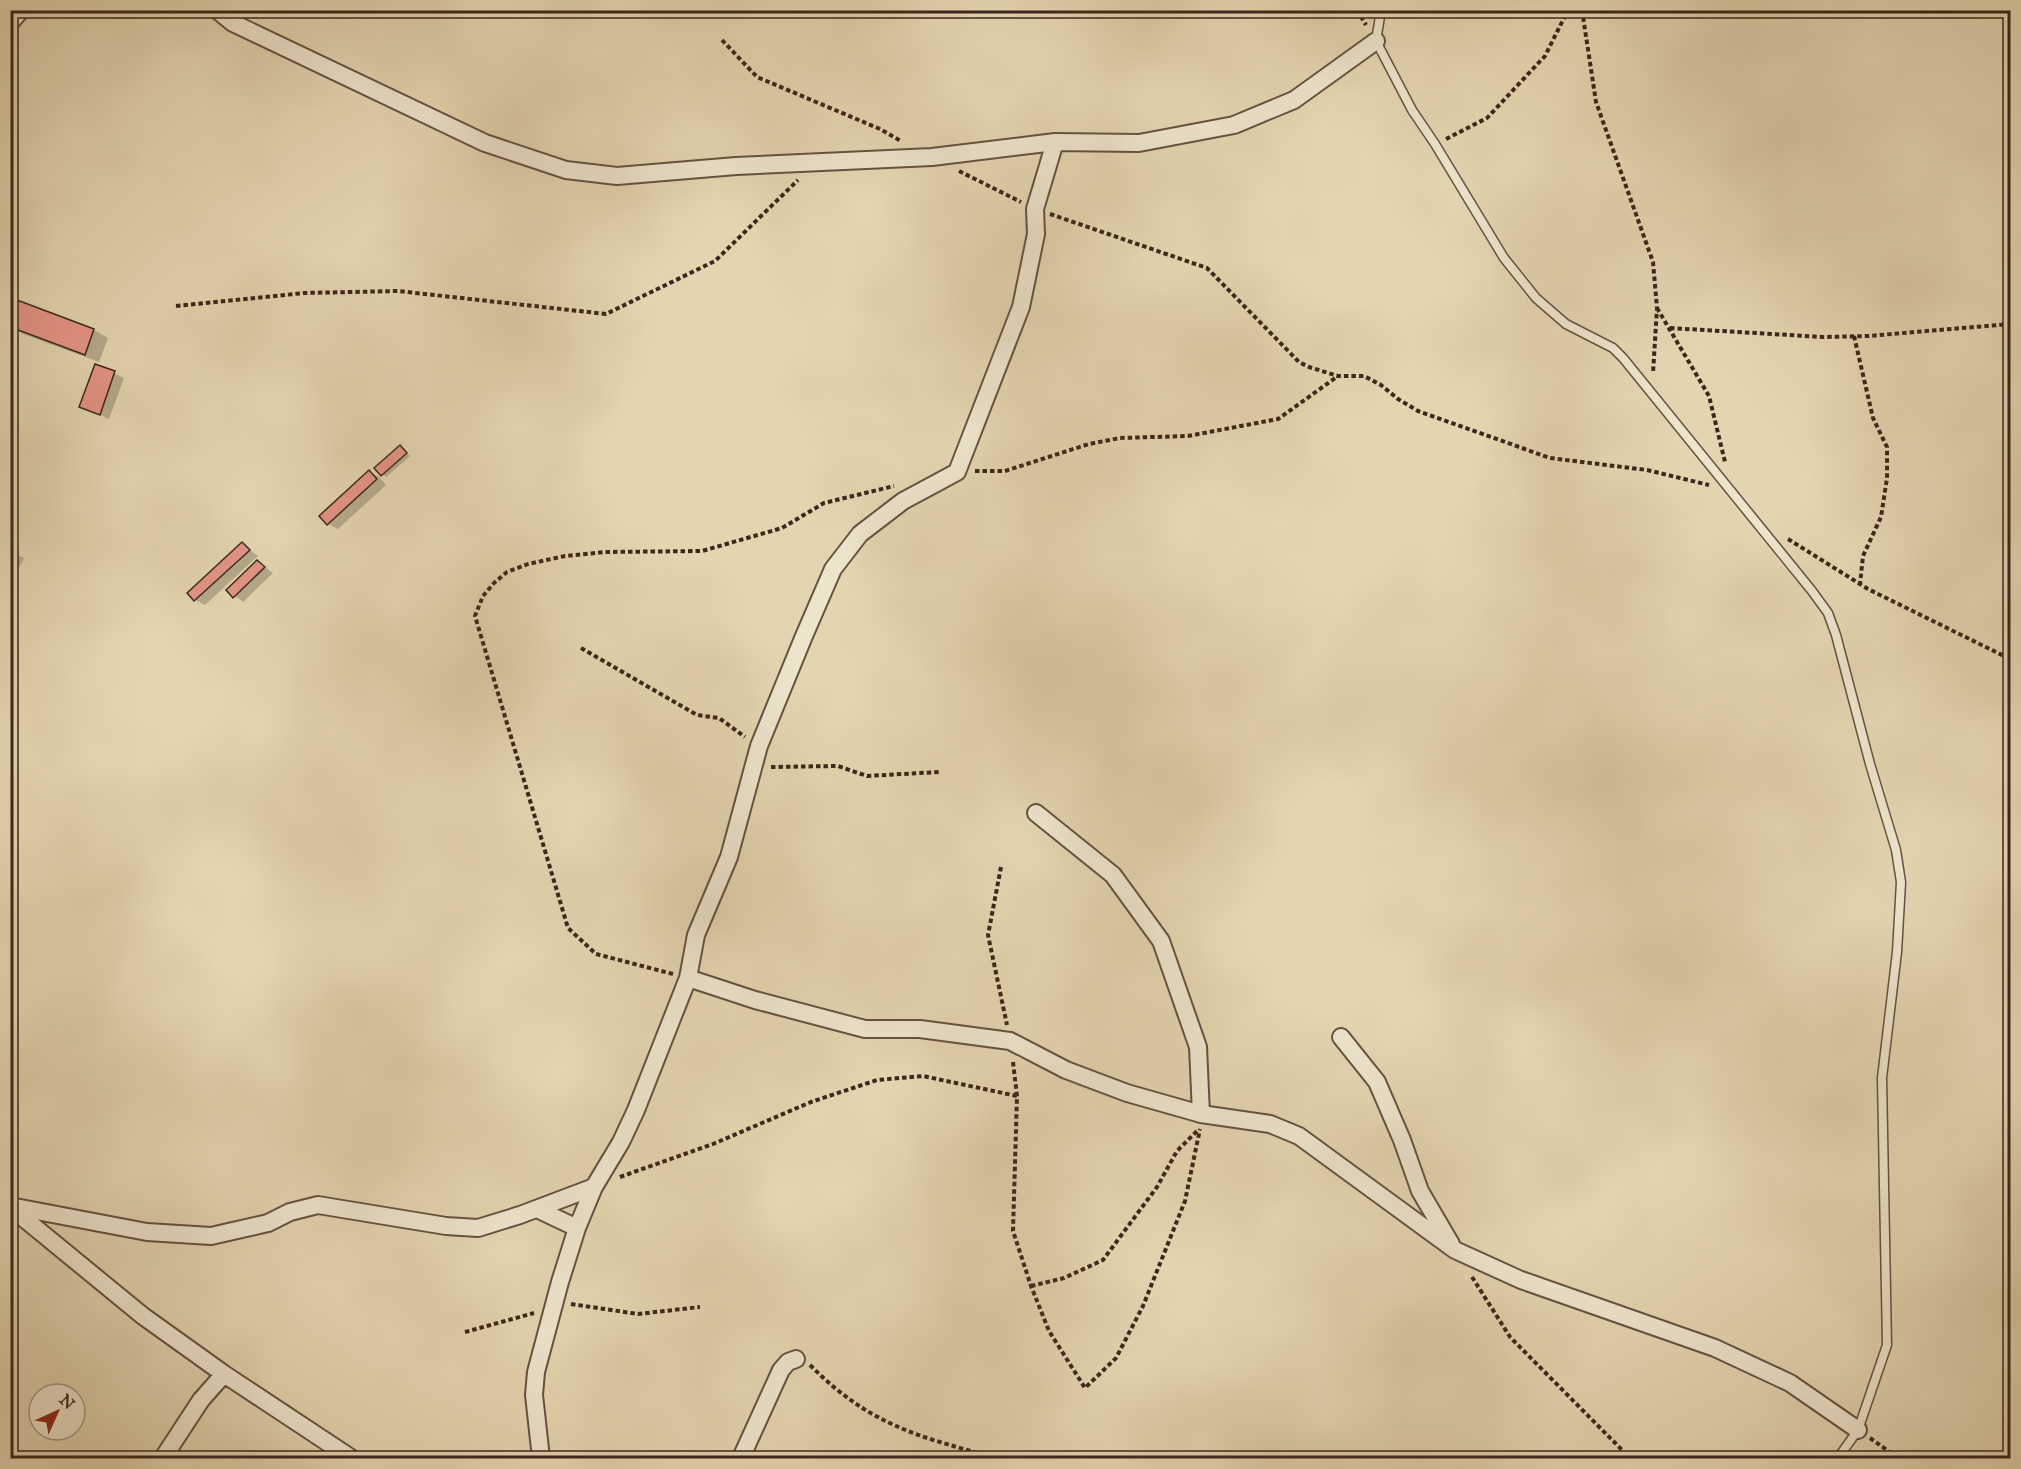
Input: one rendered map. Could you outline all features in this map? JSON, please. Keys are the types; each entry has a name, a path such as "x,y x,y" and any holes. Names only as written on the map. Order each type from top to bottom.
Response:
{"street":[{"path":"10,23 21,10"},
{"path":"217,10 233,23 485,143 566,170 617,176 736,166 932,157 1055,142 1139,143 1234,125 1294,100 1376,40"},
{"path":"541,1458 534,1395 536,1372 552,1308 577,1228 594,1187 621,1142 636,1110 688,978 696,935 729,857 759,746 833,569 860,534 903,501 957,472 1021,307 1036,234 1035,209 1055,142"},
{"path":"1036,813 1113,875 1161,940 1198,1047 1200,1121"},
{"path":"688,978 755,1000 865,1029 920,1029 1010,1041 1065,1070 1200,1121 1270,1124 1299,1136 1455,1250 1521,1280 1715,1348 1790,1383 1858,1430"},
{"path":"1341,1037 1377,1082 1402,1140 1419,1191 1455,1250"},
{"path":"10,1206 147,1232 211,1236 268,1223 290,1212 318,1205 463,1228 491,1225 594,1187"},
{"path":"10,1206 143,1316 224,1374 351,1458"},
{"path":"537,1209 577,1228"},
{"path":"741,1458 781,1370 788,1362 796,1359"},
{"path":"162,1458 201,1400 224,1374"}],"lane":[{"path":"1381,10 1376,40 1412,110 1504,258 1536,298 1566,324 1613,348 1651,391 1828,613 1836,634 1870,764 1896,850 1901,882 1897,952 1882,1078 1887,1345 1858,1430 1838,1458"}],"path":[{"path":"1435,144 1487,118 1545,56 1568,10"},
{"path":"1582,10 1596,102 1653,262 1657,308 1651,391"},
{"path":"722,40 757,77 880,129 1035,209 1207,268 1299,362 1309,367 1338,376 1364,376 1382,385 1398,399 1418,411 1550,458 1647,470 1732,490 1710,396 1657,308"},
{"path":"176,306 304,293 398,291 606,314 715,261 816,163"},
{"path":"1669,328 1823,337 2010,324"},
{"path":"1854,336 1873,418 1887,447 1887,478 1881,517 1863,556 1860,584"},
{"path":"1781,534 1860,584 2010,659"},
{"path":"475,616 567,928 596,954 688,978"},
{"path":"1001,867 988,935 1010,1041 1017,1096 1013,1232 1049,1331 1085,1388 1116,1358 1143,1306 1185,1201 1200,1121"},
{"path":"594,1187 713,1144 811,1102 877,1080 923,1076 1017,1096"},
{"path":"1031,1286 1064,1278 1103,1260 1157,1187 1178,1151 1200,1121"},
{"path":"1455,1250 1510,1337 1630,1458"},
{"path":"465,1332 569,1304 638,1314 700,1307"},
{"path":"796,1359 810,1365 831,1387 872,1413 909,1431 992,1458"},
{"path":"1858,1430 1898,1458"}],"building":[{"path":"17,300 94,329 85,355 10,327 10,317"},
{"path":"95,364 115,371 100,415 79,407"},
{"path":"400,445 407,453 381,476 374,468"},
{"path":"369,470 377,479 327,525 319,516"},
{"path":"242,542 250,550 194,601 187,593"},
{"path":"257,560 265,567 233,598 226,590"}]}
